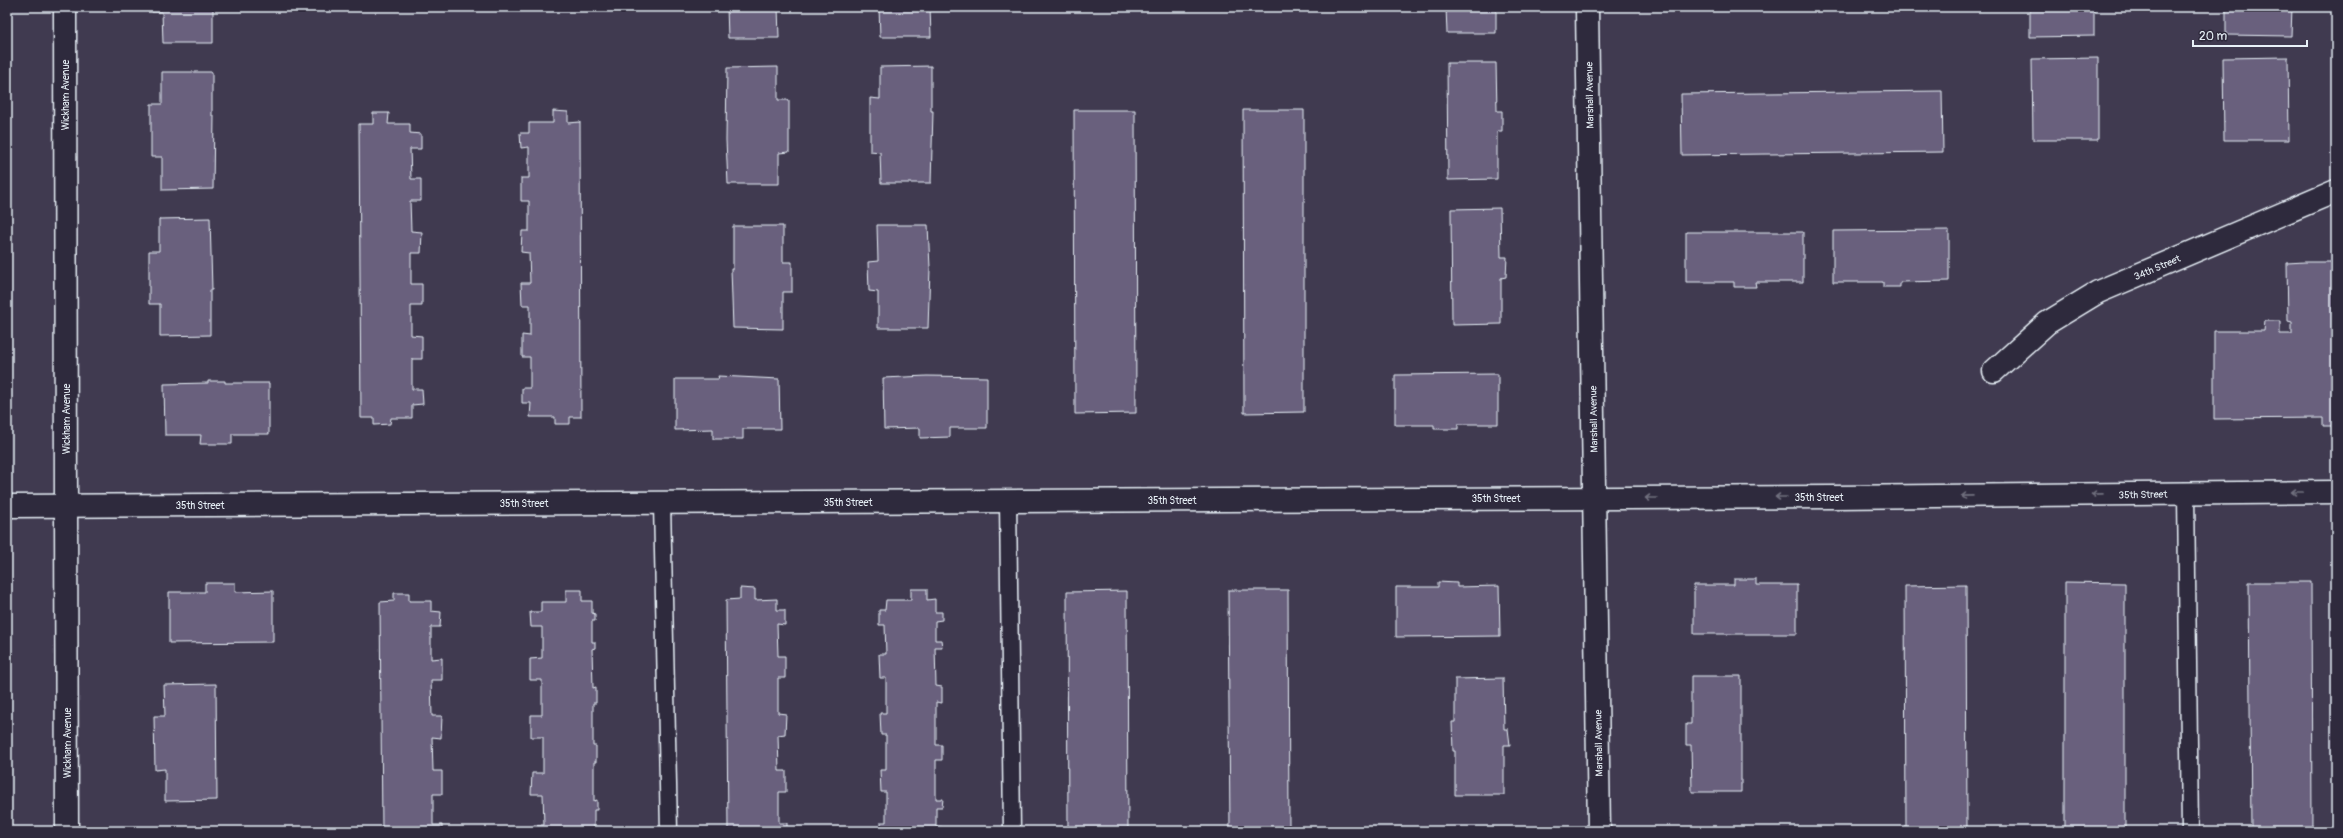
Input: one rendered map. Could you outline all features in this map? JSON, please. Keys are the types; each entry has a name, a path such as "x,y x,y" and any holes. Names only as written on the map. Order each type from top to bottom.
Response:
{"street":[{"name":"Wickham Avenue","path":"65,7 67,831"},
{"name":"Marshall Avenue","path":"1587,7 1599,831"},
{"name":"34th Street","path":"1994,371 2047,323 2098,292 2336,191"},
{"name":"35th Street","path":"7,506 1594,498 2336,492"}],"lane":[{"path":"2186,493 2190,831"},
{"path":"1008,500 1012,831"},
{"path":"662,503 669,831"}],"building":[{"path":"152,7 213,7 213,43 163,43 162,12 152,12"},
{"path":"727,7 778,7 779,38 728,38"},
{"path":"879,7 930,7 931,37 880,37"},
{"path":"1446,7 1496,7 1496,33 1447,33"},
{"path":"2030,7 2094,7 2094,36 2030,37"},
{"path":"2226,7 2292,7 2291,36 2226,35"},
{"path":"2288,57 2289,140 2224,140 2223,58"},
{"path":"2098,58 2098,140 2033,140 2032,59"},
{"path":"1447,63 1496,63 1497,111 1502,111 1502,131 1497,131 1497,179 1448,180"},
{"path":"931,66 931,111 933,111 931,183 881,183 880,152 870,151 870,98 880,99 880,67"},
{"path":"778,67 778,100 789,100 789,152 779,153 779,184 728,184 726,140 727,68"},
{"path":"162,72 212,72 212,116 214,116 213,189 162,190 162,157 151,157 151,104 162,104"},
{"path":"1942,91 1943,152 1682,155 1681,94"},
{"path":"1074,110 1135,110 1136,413 1075,414"},
{"path":"1243,110 1304,110 1304,412 1244,413"},
{"path":"553,111 568,112 568,123 580,122 581,417 570,417 570,424 555,424 555,417 530,417 531,403 522,403 522,388 530,388 530,357 522,357 522,335 530,336 530,305 522,305 521,283 530,283 529,253 521,252 522,231 529,231 529,201 521,201 521,178 529,178 529,147 521,148 520,133 529,133 529,123 553,123"},
{"path":"373,113 389,113 388,124 410,124 410,133 421,134 421,149 410,149 411,179 421,179 421,201 410,201 411,231 422,232 421,253 411,253 411,284 422,284 422,306 411,306 411,335 422,336 422,359 412,359 412,389 422,389 423,404 412,405 412,418 391,418 390,424 374,425 374,418 361,418 359,124 373,124"},
{"path":"1500,208 1501,257 1507,257 1506,277 1501,278 1501,324 1452,325 1451,209"},
{"path":"210,218 212,290 210,290 210,335 160,336 160,304 149,304 149,251 159,251 159,219"},
{"path":"877,225 928,225 930,268 928,328 878,328 878,292 869,291 868,262 878,261"},
{"path":"733,226 783,226 783,262 792,262 792,292 783,292 783,329 733,328 731,269 733,269"},
{"path":"1949,230 1949,281 1900,282 1900,287 1883,287 1883,282 1833,282 1833,231"},
{"path":"1686,232 1803,232 1803,282 1755,282 1756,287 1734,287 1734,282 1686,282"},
{"path":"2336,262 2336,426 2323,426 2323,418 2214,419 2214,331 2264,331 2265,321 2280,321 2280,334 2292,334 2292,322 2288,321 2287,263"},
{"path":"1498,374 1498,424 1458,424 1458,429 1434,429 1434,425 1395,425 1395,375"},
{"path":"718,376 779,379 780,429 743,429 743,439 713,439 713,429 675,430 675,379 719,379"},
{"path":"927,376 987,377 987,428 950,428 950,437 920,438 920,428 884,429 883,378"},
{"path":"208,381 225,381 225,383 269,383 269,434 232,434 232,444 200,444 201,435 165,435 164,384 208,383"},
{"path":"1734,579 1756,579 1756,585 1797,585 1797,634 1694,634 1694,585 1734,585"},
{"path":"1438,582 1457,583 1457,587 1499,586 1500,636 1396,637 1396,587 1438,587"},
{"path":"2065,582 2125,583 2125,831 2065,831"},
{"path":"2249,582 2311,582 2312,831 2251,831"},
{"path":"205,583 235,583 235,592 273,591 273,642 169,643 169,592 205,592"},
{"path":"1966,585 1967,831 1906,831 1905,586"},
{"path":"740,588 755,589 755,600 777,599 777,610 785,610 785,625 777,624 778,656 785,656 785,678 778,678 778,713 786,714 785,734 778,735 779,771 786,771 786,792 779,792 779,823 787,823 787,831 728,831 726,600 740,599"},
{"path":"911,589 927,589 927,600 935,599 935,612 942,612 942,620 935,621 935,640 941,640 942,647 935,647 936,686 942,687 942,703 936,702 936,745 942,745 942,760 936,760 936,799 943,799 942,807 936,807 936,827 942,827 942,831 881,831 881,822 886,822 886,792 881,792 880,770 886,770 886,735 881,735 880,713 886,713 886,678 880,678 879,654 886,654 885,625 879,625 879,610 885,610 886,600 911,600"},
{"path":"566,590 582,590 582,601 592,601 592,613 595,614 595,621 592,621 592,642 595,642 595,648 592,649 593,688 596,687 596,703 593,703 593,746 596,746 596,762 594,762 594,801 597,800 597,810 594,810 594,828 598,829 598,831 533,831 534,825 544,825 543,794 531,794 532,773 543,773 543,737 531,737 531,715 542,715 542,680 530,680 530,659 542,658 542,627 531,627 530,612 541,612 541,602 566,602"},
{"path":"1228,590 1288,590 1289,831 1230,831"},
{"path":"1127,591 1128,831 1068,831 1067,592"},
{"path":"394,593 409,593 409,601 431,601 431,611 441,612 440,627 431,627 431,659 442,658 442,680 431,680 432,716 442,716 441,738 432,737 433,771 442,771 442,794 433,794 433,825 442,825 442,831 382,831 380,602 394,601"},
{"path":"1691,676 1741,676 1741,792 1692,792 1691,745 1686,745 1686,724 1691,724"},
{"path":"1503,678 1504,729 1508,729 1510,745 1504,745 1504,795 1455,795 1455,751 1453,751 1452,722 1455,722 1455,679"},
{"path":"216,684 217,800 165,801 165,769 155,770 154,716 165,716 164,685"}]}
